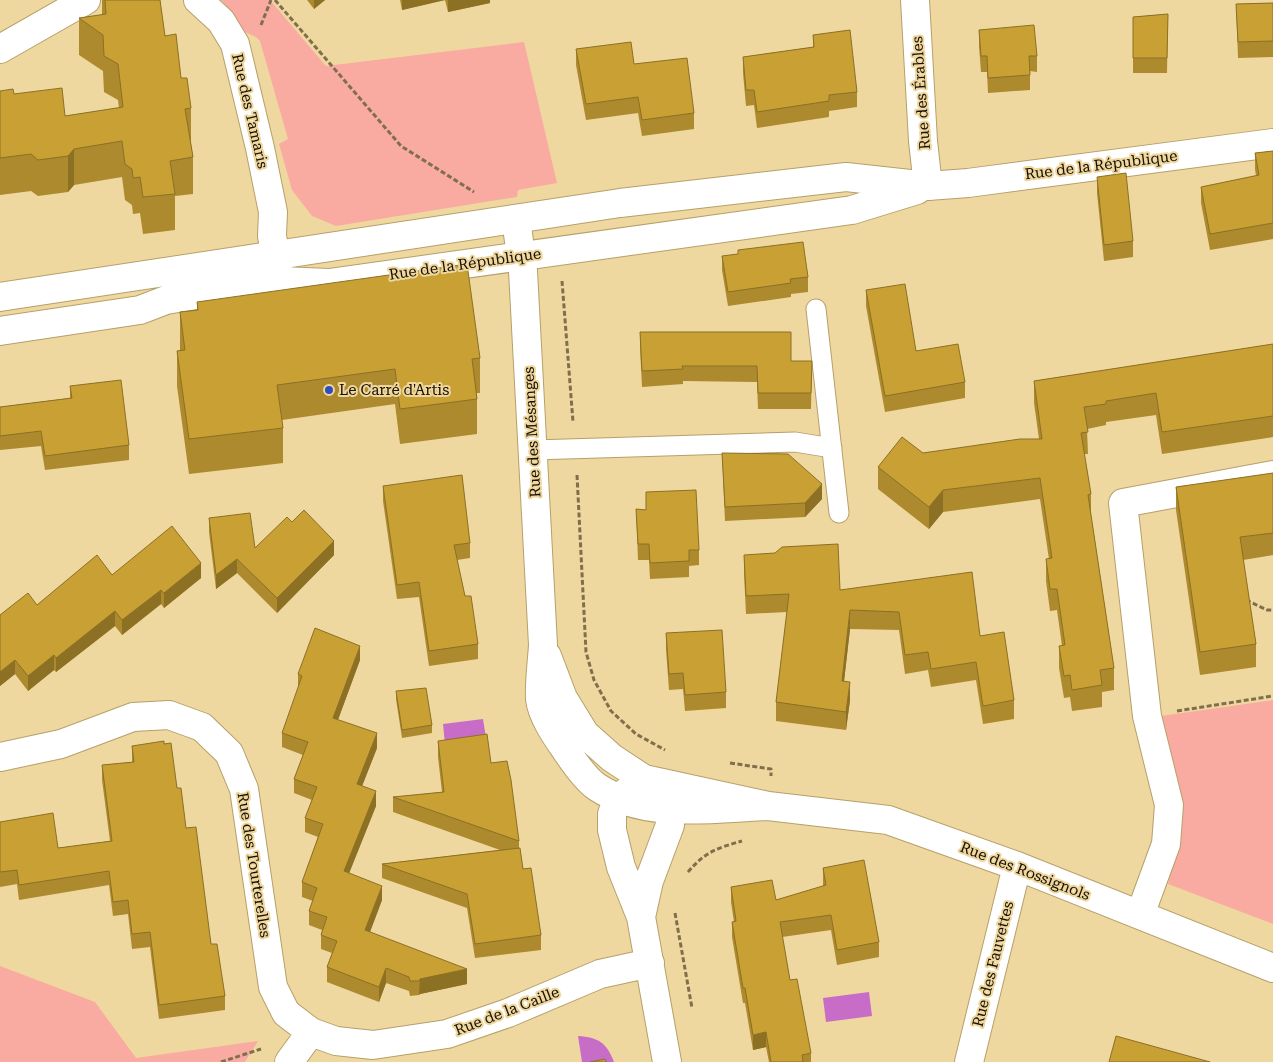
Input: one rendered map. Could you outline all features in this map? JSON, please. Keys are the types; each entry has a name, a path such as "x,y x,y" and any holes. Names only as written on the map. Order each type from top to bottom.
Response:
{"street":[{"path":"0,49 86,0"},
{"name":"Rue des Tamaris","path":"198,0 222,21 234,44 260,148 273,212 276,258"},
{"name":"Rue des Érables","path":"915,0 928,186"},
{"name":"Rue de la République","path":"0,297 276,258 620,203 846,177 928,186 968,183 1273,143"},
{"name":"Rue de la République","path":"0,331 140,310 276,258 329,284 371,276 521,257 852,210 928,186"},
{"name":"Rue des Mésanges","path":"516,219 523,271 544,645 540,699 552,729 572,760 595,786 618,798 644,806 669,809"},
{"path":"1140,915 1166,844 1169,805 1147,716 1123,503 1273,475"},
{"name":"Rue des Mésanges","path":"544,645 563,698 585,734 612,758 644,779 669,809"},
{"name":"Rue des Tourterelles","path":"0,757 62,744 133,717 168,716 202,727 229,753 244,789 273,987 286,1013 311,1032"},
{"path":"644,779 618,798 612,814 612,830 621,867 641,918 667,1062"},
{"name":"Rue des Rossignols","path":"644,779 769,795 888,820 1017,866 1273,968"},
{"name":"Rue des Rossignols","path":"669,809 769,795"},
{"path":"641,918 649,881 670,825 669,809"},
{"name":"Rue des Fauvettes","path":"969,1062 1017,866"},
{"name":"Rue de la Caille","path":"311,1032 336,1041 373,1046 447,1034 508,1013 600,974 650,964"},
{"path":"289,1062 311,1032"}],"lane":[{"path":"816,309 839,513"},
{"path":"533,450 795,442 832,448"}],"path":[{"path":"275,0 401,146 481,196"},
{"path":"562,275 576,448 586,652 594,680 611,711 636,734 669,752"},
{"path":"1239,596 1267,610 1273,610"},
{"path":"1147,716 1273,696"},
{"path":"724,762 771,769 769,795"},
{"path":"686,874 699,859 718,847 747,840"},
{"path":"676,904 675,912 692,1010"},
{"path":"221,1062 265,1048"}],"shaded area":[{"path":"221,0 270,0 326,66 524,42 557,183 518,190 517,197 336,226 312,216 292,190 279,144 288,139 260,41 245,32"},
{"path":"1273,700 1273,924 1168,884 1177,850 1183,806 1161,716"},
{"path":"483,719 486,738 445,744 443,724"},
{"path":"0,966 95,1002 136,1058 258,1041 245,1062 0,1062"},
{"path":"869,992 872,1016 826,1022 823,998"},
{"path":"578,1036 601,1042 608,1050 614,1062 582,1062"}],"building":[{"path":"105,0 160,0 165,36 176,34 181,78 187,78 191,108 185,109 193,157 170,161 175,194 143,197 140,177 133,178 132,169 125,164 122,141 74,149 68,156 38,160 31,154 0,158 0,91 13,89 14,94 62,88 65,116 123,107 118,64 104,56 103,35 79,18 106,14"},
{"path":"1273,3 1273,41 1238,42 1236,4"},
{"path":"1168,14 1167,58 1133,58 1133,17"},
{"path":"1034,25 1037,56 1029,56 1030,75 988,78 987,56 981,56 979,30"},
{"path":"850,30 857,92 829,95 829,101 757,112 754,90 746,90 743,57 814,47 813,35"},
{"path":"631,42 634,64 687,58 694,113 642,120 638,97 586,104 576,49"},
{"path":"1273,151 1273,223 1210,234 1201,187 1259,175 1255,153"},
{"path":"1126,173 1133,241 1104,245 1097,177"},
{"path":"803,242 808,277 790,279 791,283 728,292 722,256 738,254 738,250"},
{"name":"Le Carré d'Artis","path":"467,264 480,358 472,359 477,399 400,409 395,369 277,385 283,428 189,439 177,351 185,350 180,312 198,310 197,302"},
{"path":"905,284 916,351 958,344 965,382 885,396 866,290"},
{"path":"640,332 791,332 791,361 812,361 811,393 758,393 757,366 682,366 683,369 642,371"},
{"path":"1273,344 1273,416 1162,432 1156,393 1106,401 1106,404 1084,407 1088,432 1081,433 1091,494 1088,495 1114,668 1100,670 1102,685 1072,690 1070,675 1064,676 1059,646 1065,645 1057,589 1050,589 1046,559 1052,558 1040,478 943,490 929,507 878,467 902,437 923,453 1020,439 1042,439 1034,381"},
{"path":"121,380 129,445 45,456 41,431 0,436 0,407 72,398 70,386"},
{"path":"722,453 788,454 822,484 805,503 725,507"},
{"path":"1273,473 1273,533 1240,537 1256,644 1200,652 1176,487"},
{"path":"462,475 470,543 454,545 465,596 471,596 478,644 429,651 419,582 397,585 383,486"},
{"path":"696,490 699,550 689,550 689,561 650,563 649,544 638,544 636,509 646,510 646,492"},
{"path":"304,510 334,541 277,598 237,559 216,575 209,518 250,513 255,548 287,517 292,522"},
{"path":"172,526 201,563 164,593 161,590 122,620 115,611 56,658 54,655 28,676 15,660 0,672 0,615 28,593 37,605 97,555 112,575"},
{"path":"838,544 840,590 972,572 980,636 1004,632 1014,700 983,706 976,662 931,669 928,652 905,655 899,612 850,610 842,681 850,682 846,712 776,702 789,594 746,596 744,555 775,553 782,547"},
{"path":"315,628 360,646 333,718 377,733 357,784 376,791 344,871 382,886 365,930 467,969 420,979 419,981 410,981 409,977 386,968 379,987 327,967 337,941 321,935 327,917 309,911 317,888 302,882 323,824 305,818 317,787 294,779 308,742 282,733 302,676 298,674"},
{"path":"722,630 726,692 685,695 683,673 669,674 666,633"},
{"path":"426,688 432,725 402,730 396,691"},
{"path":"487,734 491,763 507,761 519,841 393,797 444,792 438,741"},
{"path":"164,741 164,744 171,743 177,788 181,788 186,828 196,827 211,944 217,944 225,996 159,1005 150,932 132,934 128,900 113,902 109,871 19,885 17,870 0,872 0,822 53,813 58,848 112,841 102,765 134,762 132,746"},
{"path":"520,848 523,869 531,868 541,935 475,944 467,894 382,864"},
{"path":"864,860 879,942 837,950 831,915 780,922 790,980 797,979 811,1053 802,1055 803,1062 771,1062 766,1032 753,1035 732,922 736,921 731,887 772,880 776,900 826,885 823,868"},
{"path":"1116,1036 1210,1062 1109,1062"},
{"path":"605,1059 606,1062 590,1062"}],"place":[{"name":"Le Carré d'Artis","path":"329,390"}]}
